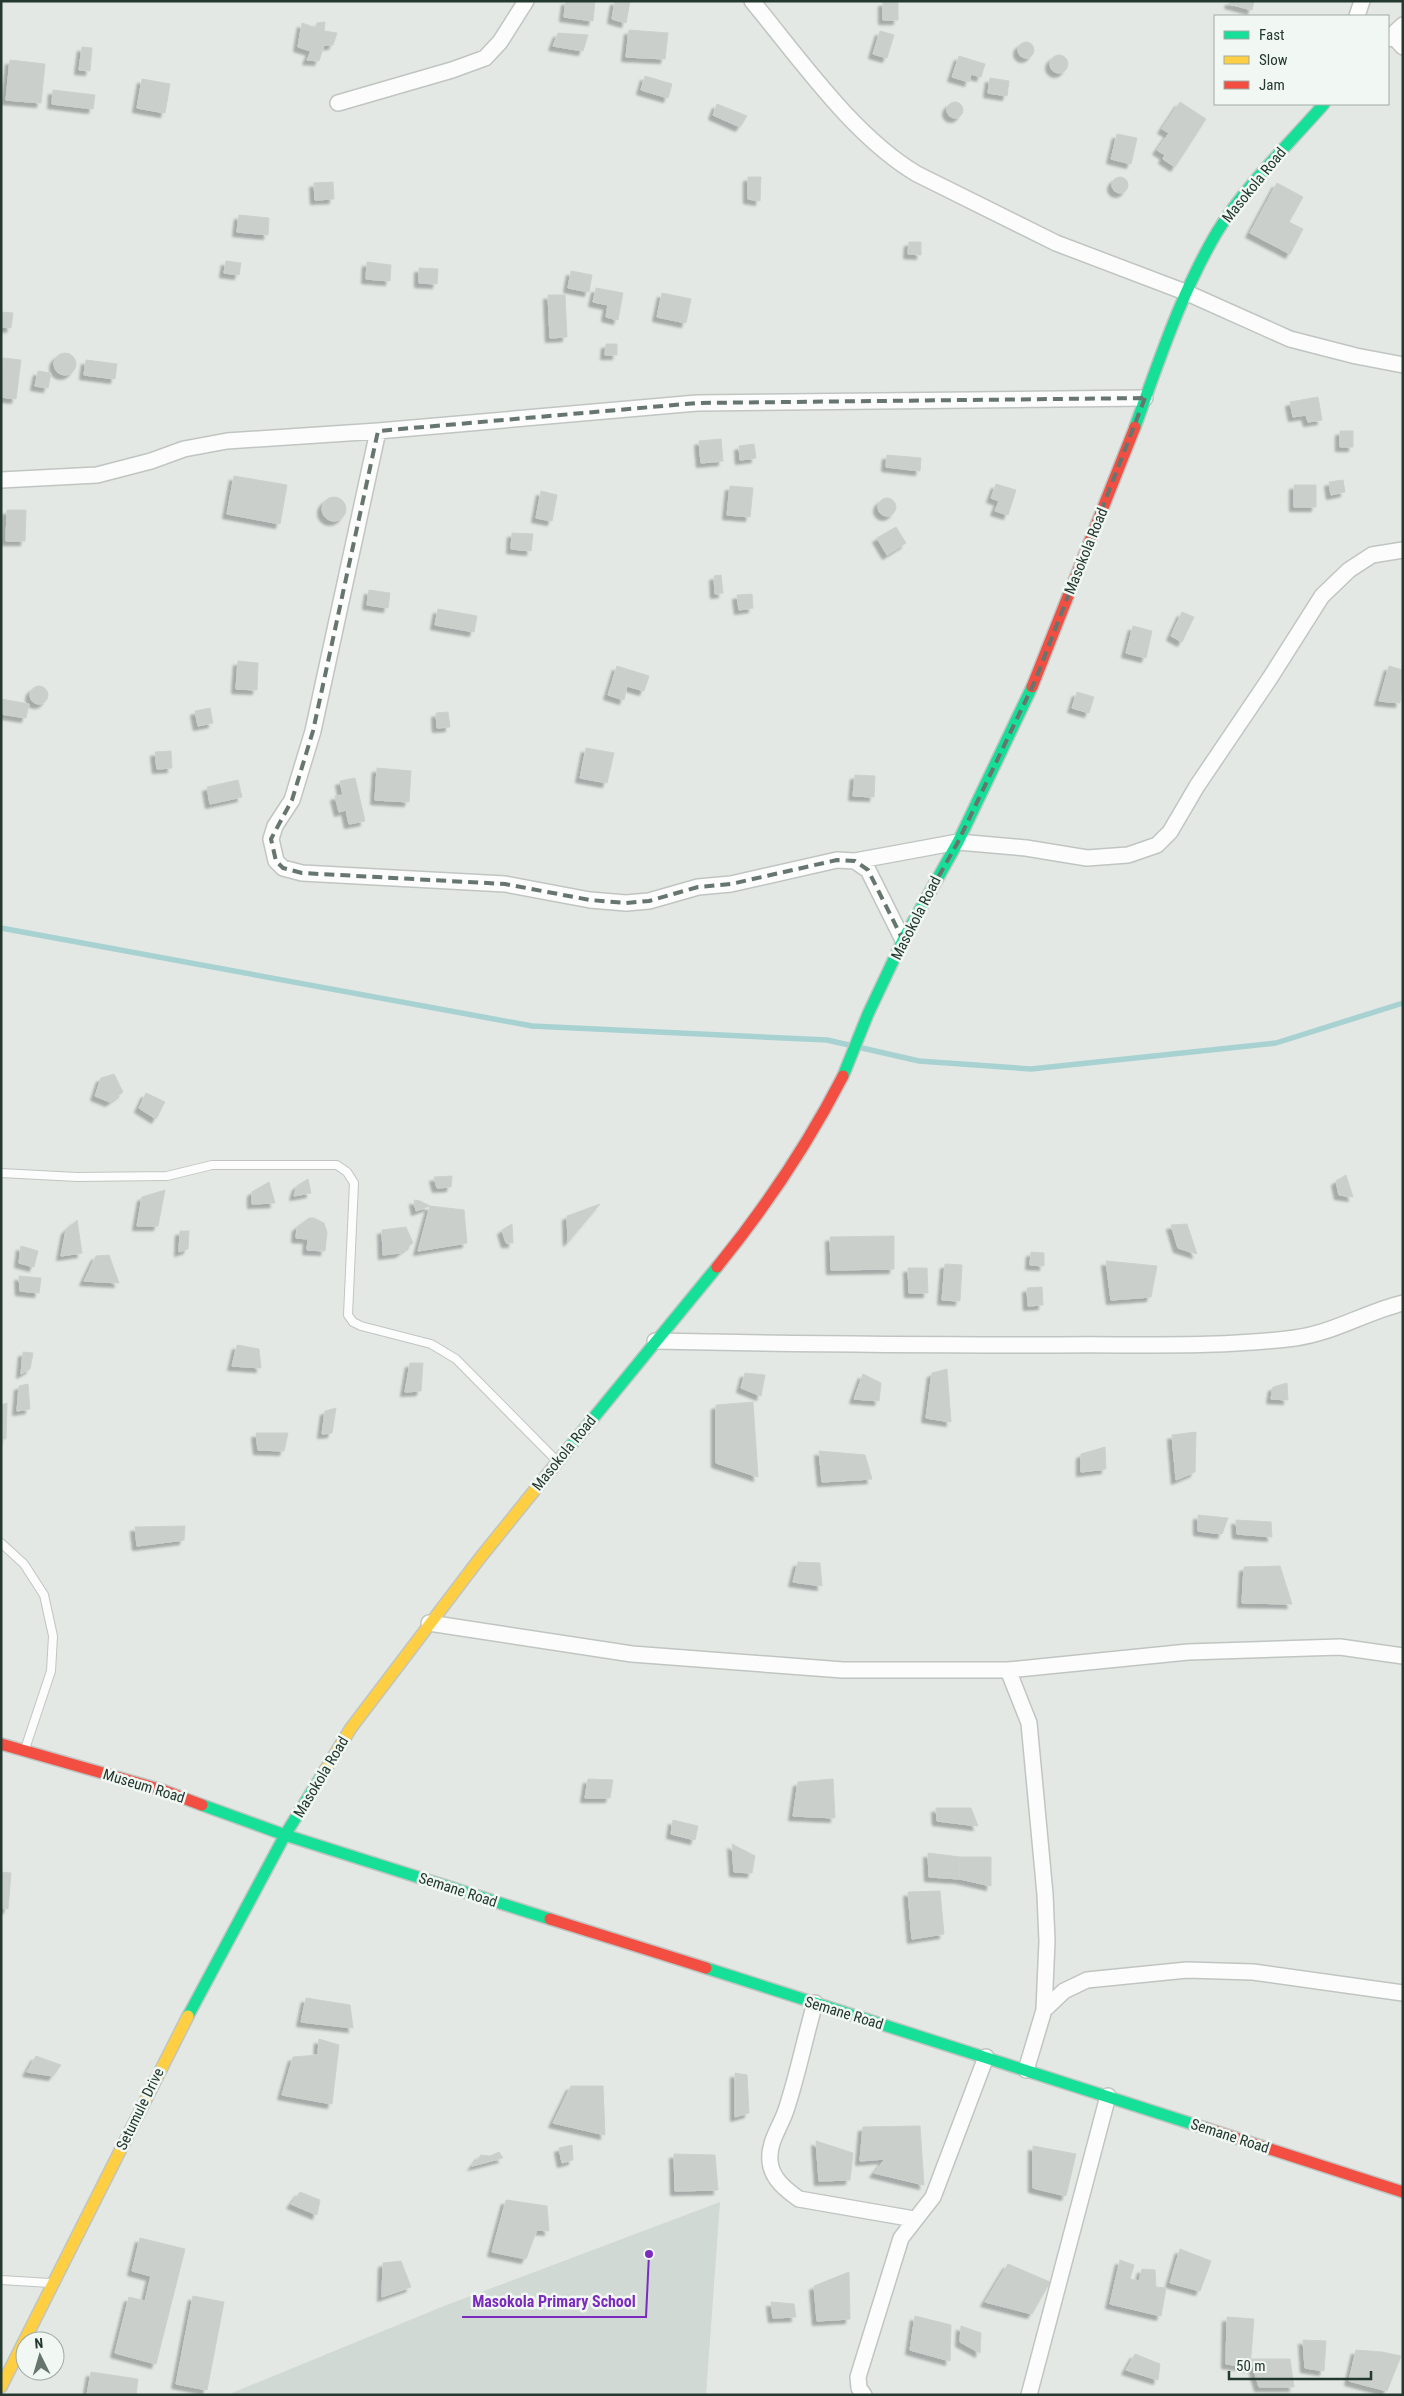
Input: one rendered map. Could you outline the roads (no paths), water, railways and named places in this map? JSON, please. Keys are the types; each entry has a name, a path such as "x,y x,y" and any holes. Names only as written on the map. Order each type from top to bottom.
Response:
{"street":[{"path":"338,102 452,70 485,58 493,52 526,1"},
{"path":"752,1 838,106 899,163 980,207 1056,243 1185,292 1290,339 1356,356 1403,365"},
{"path":"1357,15 1362,1"},
{"path":"1394,33 1403,47"},
{"name":"Masokola Road","path":"286,1835 351,1728 430,1623 557,1462 749,1228 821,1118 844,1074 868,1014 903,940 958,842 1035,681 1117,474 1185,292 1218,231 1246,192 1323,105"},
{"path":"1,480 97,475 184,449 227,441 378,431 697,403 1145,398"},
{"path":"378,431 313,731 292,800 275,826 270,839 276,861 283,868 302,873 505,884 590,900 626,903 649,901 698,887 731,884 838,860 855,861 958,842 1026,848 1087,858 1128,855 1157,845 1170,832 1197,786 1265,686 1322,596 1349,570 1372,555 1403,550"},
{"path":"855,861 868,870 903,940"},
{"path":"655,1341 852,1345 1178,1344 1242,1341 1296,1338 1343,1326 1387,1307 1403,1303"},
{"path":"430,1623 632,1654 843,1670 1008,1670 1188,1652 1340,1647 1403,1656"},
{"path":"1008,1670 1029,1724 1045,1894 1047,1941 1044,2010 1026,2070"},
{"name":"Museum Road","path":"3,1746 162,1790 286,1835"},
{"name":"Semane Road","path":"286,1835 986,2057 1403,2192"},
{"name":"Setumule Drive","path":"1,2386 165,2059 286,1835"},
{"path":"1044,2010 1064,1992 1087,1980 1187,1970 1262,1974 1403,1993"},
{"path":"814,2004 787,2109 773,2138 770,2160 772,2172 787,2191 798,2199 914,2219"},
{"path":"864,2395 858,2388 858,2377 901,2238 933,2196 986,2057"},
{"path":"1029,2395 1108,2096"}],"lane":[{"path":"1,1173 77,1177 158,1176 212,1165 337,1165 347,1172 354,1183 348,1315 353,1322 361,1326 430,1344 456,1359 557,1462"},
{"path":"1,1543 24,1564 44,1595 53,1636 51,1671 24,1751"},
{"path":"1,2280 54,2283"}],"waterway":[{"path":"1,928 532,1026 827,1040 919,1061 1031,1069 1276,1043 1403,1003"}],"place":[{"name":"Masokola Primary School","path":"649,2254"}]}
